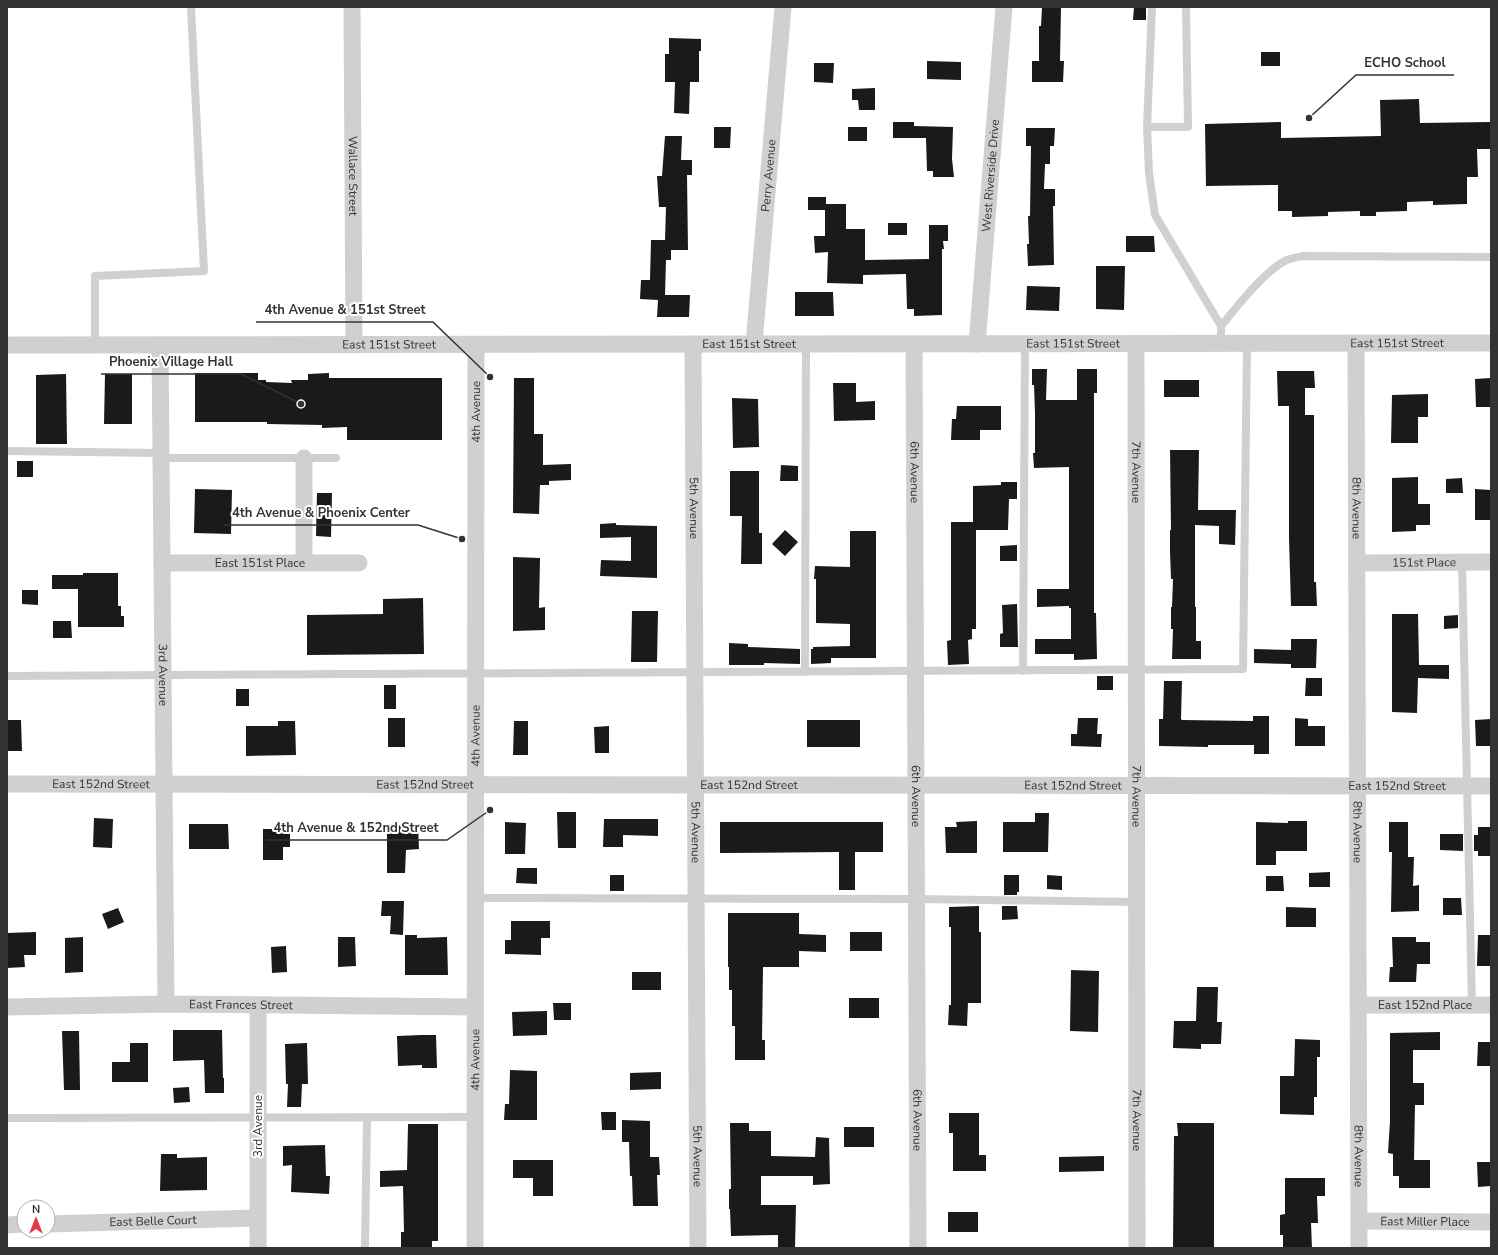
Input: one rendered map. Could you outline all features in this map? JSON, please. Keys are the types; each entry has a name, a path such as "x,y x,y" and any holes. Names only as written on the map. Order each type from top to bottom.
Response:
{"street":[{"name":"Wallace Street","path":"352,7 354,345"},
{"name":"Perry Avenue","path":"754,344 783,7"},
{"name":"West Riverside Drive","path":"976,344 1004,7"},
{"name":"East 151st Street","path":"7,345 1221,345 1491,343"},
{"name":"5th Avenue","path":"693,344 698,1248"},
{"name":"6th Avenue","path":"914,344 918,1248"},
{"name":"8th Avenue","path":"1356,344 1359,1248"},
{"name":"3rd Avenue","path":"160,345 166,1004"},
{"name":"4th Avenue","path":"475,1248 476,345"},
{"name":"7th Avenue","path":"1136,345 1136,1248"},
{"path":"304,458 304,563"},
{"name":"151st Place","path":"1357,563 1491,562"},
{"name":"East 151st Place","path":"162,563 359,563"},
{"name":"East 152nd Street","path":"7,784 1491,786"},
{"name":"East Frances Street","path":"7,1007 166,1004 475,1007"},
{"name":"3rd Avenue","path":"258,1005 258,1248"},
{"name":"East 152nd Place","path":"1358,1005 1491,1005"},
{"name":"East Belle Court","path":"56,1224 258,1218"},
{"name":"East Miller Place","path":"1359,1221 1491,1222"}],"lane":[{"path":"95,345 95,276 204,271 191,7"},
{"path":"1152,7 1147,127 1149,172 1155,215 1221,326 1221,345"},
{"path":"1147,127 1188,126 1186,7"},
{"path":"1221,326 1258,283 1276,267 1288,259 1303,256 1491,258"},
{"path":"805,672 806,344"},
{"path":"1023,670 1025,344"},
{"path":"7,676 1243,669 1246,344"},
{"path":"7,451 161,456 336,458"},
{"path":"1462,562 1472,1005"},
{"path":"475,898 916,899 1136,902"},
{"path":"365,1248 367,1117"},
{"path":"7,1118 475,1117"}],"building":[{"path":"1042,7 1061,7 1060,61 1064,61 1063,82 1032,82 1032,61 1039,61 1039,26 1041,26"},
{"path":"1134,7 1146,7 1146,20 1133,20"},
{"path":"669,38 701,39 701,51 699,51 699,82 690,82 689,114 674,113 675,82 665,82 665,54 669,54"},
{"path":"1261,52 1280,52 1280,66 1261,66"},
{"path":"927,61 961,62 961,80 927,79"},
{"path":"814,63 834,63 833,83 814,82"},
{"path":"875,88 875,110 859,110 858,100 852,100 852,89"},
{"path":"1419,99 1420,123 1491,122 1491,149 1477,149 1478,177 1467,177 1467,204 1433,205 1433,201 1407,202 1407,211 1376,212 1376,216 1360,216 1360,211 1328,212 1328,216 1292,217 1292,211 1278,211 1278,185 1206,186 1205,124 1281,122 1281,138 1381,136 1380,100"},
{"path":"893,122 914,122 914,126 953,127 952,159 954,177 933,177 933,171 927,171 926,138 893,138"},
{"path":"714,127 731,127 730,148 714,148"},
{"path":"848,127 867,127 867,141 848,141"},
{"path":"1026,128 1055,128 1054,146 1050,146 1050,164 1045,164 1044,189 1055,189 1055,206 1053,206 1054,265 1028,266 1027,244 1029,244 1028,216 1030,216 1031,146 1026,146"},
{"path":"665,136 682,136 681,160 692,160 692,175 687,175 688,250 671,250 671,260 666,260 665,295 690,295 689,317 657,317 658,300 640,299 641,280 650,280 651,240 665,240 666,207 659,207 657,176 662,176"},
{"path":"808,197 826,197 826,204 846,204 846,229 865,229 865,260 929,259 929,225 948,225 948,241 943,241 944,249 942,249 942,315 914,316 914,309 907,309 906,274 863,275 863,284 827,283 828,252 815,253 814,236 825,236 825,210 808,210"},
{"path":"888,223 907,223 907,235 888,235"},
{"path":"1126,236 1154,236 1155,252 1126,252"},
{"path":"1096,266 1125,266 1124,310 1096,309"},
{"path":"1027,286 1060,287 1059,311 1026,310"},
{"path":"795,292 833,292 834,316 795,316"},
{"path":"1032,369 1047,369 1046,400 1077,400 1077,369 1097,369 1097,393 1094,393 1094,613 1096,613 1097,659 1074,660 1074,654 1035,654 1035,639 1071,639 1071,608 1069,608 1069,606 1037,607 1037,589 1069,589 1069,467 1034,468 1033,453 1035,453 1035,413"},
{"path":"1277,371 1314,371 1315,388 1305,388 1305,415 1314,415 1314,582 1316,582 1317,606 1291,606 1289,538 1289,406 1278,406"},
{"path":"195,373 258,373 258,380 266,380 266,382 292,383 291,380 308,380 308,374 329,373 329,378 442,378 442,440 347,440 347,427 322,428 322,425 267,424 267,422 195,422"},
{"path":"66,374 67,444 36,444 36,375"},
{"path":"105,374 132,374 132,424 104,424"},
{"path":"514,378 534,378 534,434 543,434 543,465 571,464 571,480 549,481 549,485 540,485 539,514 513,513"},
{"path":"1491,378 1491,407 1476,407 1475,379"},
{"path":"1164,380 1199,380 1199,397 1164,397"},
{"path":"833,383 856,383 856,402 875,401 875,420 834,421"},
{"path":"1428,394 1428,417 1418,417 1418,443 1391,443 1392,395"},
{"path":"732,398 758,399 759,447 733,448"},
{"path":"957,406 1001,406 1001,430 980,430 980,440 951,440 952,419 956,419"},
{"path":"1170,450 1199,450 1198,510 1236,510 1235,545 1219,544 1219,526 1195,525 1196,641 1201,641 1201,659 1172,659 1173,629 1171,629 1171,607 1173,579 1171,579 1170,552"},
{"path":"17,461 33,461 33,477 17,477"},
{"path":"781,465 798,466 798,481 780,481"},
{"path":"730,471 759,471 759,533 762,533 762,564 741,564 742,516 730,516"},
{"path":"1418,477 1418,504 1430,504 1430,525 1416,525 1416,531 1392,532 1392,478"},
{"path":"1462,478 1463,493 1446,493 1446,479"},
{"path":"1001,482 1017,482 1017,499 1009,499 1008,530 976,530 976,629 972,629 972,639 968,640 969,664 948,665 947,641 951,640 951,522 973,522 973,486 1001,485"},
{"path":"195,489 232,490 231,534 194,533"},
{"path":"1475,489 1491,490 1491,520 1475,520"},
{"path":"317,493 332,493 331,537 316,536"},
{"path":"616,523 616,525 657,526 657,578 600,576 601,560 631,561 631,537 600,538 600,524"},
{"path":"785,530 798,542 785,556 772,544"},
{"path":"850,531 876,531 876,658 831,658 831,663 811,664 811,649 813,649 813,647 850,646 850,624 816,623 816,579 814,579 815,566 850,567"},
{"path":"1017,545 1017,561 1000,561 1000,546"},
{"path":"513,557 540,558 539,608 545,607 545,630 513,631"},
{"path":"83,573 118,573 118,606 121,606 121,616 124,616 124,627 78,627 78,589 52,589 52,575 83,575"},
{"path":"22,590 38,590 38,605 22,604"},
{"path":"423,598 424,654 307,655 307,615 383,614 383,599"},
{"path":"1017,604 1018,647 1000,647 1000,634 1003,633 1002,605"},
{"path":"632,611 658,611 657,662 631,662"},
{"path":"1392,614 1418,614 1419,665 1449,665 1449,679 1418,678 1417,713 1392,712"},
{"path":"1458,615 1458,628 1444,629 1444,616"},
{"path":"53,621 71,621 72,638 53,638"},
{"path":"1291,639 1317,639 1316,668 1291,668 1291,664 1254,663 1254,649 1291,650"},
{"path":"729,643 748,644 748,647 800,649 800,664 764,663 764,665 729,665"},
{"path":"1097,676 1113,676 1113,690 1097,690"},
{"path":"1306,678 1322,678 1322,696 1305,696"},
{"path":"1164,681 1182,681 1182,720 1253,721 1253,716 1269,716 1269,754 1254,754 1254,745 1208,745 1208,747 1159,746 1159,719 1163,719"},
{"path":"384,685 396,685 396,709 384,709"},
{"path":"236,689 249,689 249,706 236,706"},
{"path":"388,718 405,718 405,747 388,747"},
{"path":"1078,718 1098,718 1097,734 1102,734 1101,747 1071,746 1071,734 1077,734"},
{"path":"1295,718 1308,719 1308,726 1325,726 1325,746 1295,746"},
{"path":"1491,719 1491,746 1476,746 1475,720"},
{"path":"7,720 21,720 22,751 7,751"},
{"path":"807,720 860,720 860,747 807,747"},
{"path":"278,721 295,721 296,755 246,756 246,726 278,726"},
{"path":"514,721 528,721 528,755 513,755"},
{"path":"609,726 609,753 595,753 594,727"},
{"path":"557,812 576,812 576,848 558,848"},
{"path":"1035,813 1049,813 1048,852 1003,852 1003,822 1035,822"},
{"path":"94,818 113,819 112,848 93,847"},
{"path":"604,819 658,819 658,836 623,835 623,847 603,847"},
{"path":"977,821 977,853 946,853 945,827 957,827 956,822"},
{"path":"1288,821 1307,821 1307,851 1276,851 1276,865 1256,865 1256,822 1288,823"},
{"path":"505,822 526,823 525,854 505,854"},
{"path":"720,822 883,822 883,852 855,852 855,890 839,890 839,852 720,853"},
{"path":"1389,822 1408,822 1408,857 1414,857 1413,886 1419,885 1419,911 1391,912 1392,852 1389,852"},
{"path":"189,824 228,824 229,849 189,849"},
{"path":"275,824 290,824 290,847 283,847 283,860 263,860 263,829 275,829"},
{"path":"418,825 419,849 406,850 405,873 387,873 387,826"},
{"path":"1478,827 1491,827 1491,856 1478,856 1478,851 1474,851 1474,835 1478,835"},
{"path":"1440,834 1463,834 1463,851 1440,850"},
{"path":"517,868 537,868 537,884 516,883"},
{"path":"1330,872 1330,887 1309,887 1309,873"},
{"path":"610,875 624,875 624,891 610,891"},
{"path":"1004,875 1019,875 1019,892 1017,892 1017,895 1004,895"},
{"path":"1047,875 1062,876 1062,890 1047,889"},
{"path":"1266,876 1283,876 1284,891 1266,891"},
{"path":"1443,898 1461,898 1462,915 1443,915"},
{"path":"382,901 404,901 403,935 390,934 391,916 381,916"},
{"path":"979,906 979,932 981,932 981,1003 968,1003 967,1026 948,1025 949,1005 951,1005 951,927 949,927 949,907"},
{"path":"1002,906 1017,906 1018,919 1002,920"},
{"path":"1286,907 1316,908 1316,927 1286,927"},
{"path":"118,908 124,922 108,929 102,914"},
{"path":"728,913 799,913 799,934 826,935 826,952 799,951 799,967 763,967 762,1040 765,1040 765,1060 735,1060 735,1026 732,1026 732,990 729,990"},
{"path":"511,921 550,921 550,938 541,938 541,955 505,954 505,940 511,940"},
{"path":"36,932 36,955 24,955 25,967 7,968 7,933"},
{"path":"850,932 882,932 882,951 850,951"},
{"path":"405,935 417,935 417,938 447,937 448,975 405,975"},
{"path":"1478,935 1491,935 1491,966 1477,966"},
{"path":"83,937 83,972 65,973 65,938"},
{"path":"338,937 355,937 356,966 338,967"},
{"path":"1392,937 1416,937 1416,942 1430,942 1430,964 1417,964 1416,982 1389,982 1390,967 1393,967"},
{"path":"286,946 287,972 272,973 271,947"},
{"path":"1071,970 1099,971 1098,1032 1070,1031"},
{"path":"632,972 661,972 661,990 632,990"},
{"path":"1197,987 1218,987 1217,1022 1222,1022 1221,1044 1201,1044 1201,1049 1173,1048 1174,1021 1196,1021"},
{"path":"849,998 879,998 879,1018 849,1018"},
{"path":"553,1003 571,1003 571,1020 554,1020"},
{"path":"547,1011 547,1035 513,1036 512,1012"},
{"path":"173,1030 222,1030 224,1093 205,1093 204,1060 173,1061"},
{"path":"62,1031 79,1031 80,1090 64,1090"},
{"path":"1440,1032 1440,1050 1413,1050 1413,1083 1424,1083 1424,1105 1415,1105 1414,1160 1430,1160 1430,1188 1399,1188 1399,1176 1393,1176 1393,1154 1388,1153 1390,1121 1390,1033"},
{"path":"436,1035 437,1068 422,1068 422,1065 398,1066 397,1036"},
{"path":"1295,1039 1320,1040 1320,1057 1317,1057 1317,1097 1314,1097 1314,1115 1280,1114 1280,1076 1294,1076"},
{"path":"1478,1042 1491,1042 1491,1066 1477,1066"},
{"path":"130,1043 148,1043 148,1082 112,1082 112,1062 130,1062"},
{"path":"307,1043 308,1084 302,1084 301,1107 287,1107 288,1084 286,1084 285,1044"},
{"path":"510,1070 537,1071 537,1120 504,1120 505,1104 509,1104"},
{"path":"661,1072 661,1089 630,1090 630,1073"},
{"path":"189,1087 190,1102 174,1103 173,1088"},
{"path":"601,1112 616,1112 616,1130 602,1130"},
{"path":"949,1113 979,1113 979,1155 986,1155 986,1171 953,1171 953,1133 949,1133"},
{"path":"622,1120 650,1121 650,1157 659,1157 660,1175 657,1175 658,1206 633,1206 629,1142 622,1142"},
{"path":"730,1123 749,1123 749,1131 771,1131 771,1156 815,1157 816,1137 829,1138 830,1184 813,1185 813,1176 761,1176 761,1205 796,1205 795,1248 778,1248 778,1235 731,1236 729,1209 729,1189 731,1189"},
{"path":"1177,1123 1214,1123 1214,1248 1173,1248 1174,1136 1178,1136"},
{"path":"408,1124 438,1124 438,1241 432,1241 432,1248 401,1248 401,1232 404,1232 403,1186 380,1187 380,1171 407,1170"},
{"path":"844,1127 874,1127 874,1147 844,1147"},
{"path":"325,1145 326,1176 330,1176 329,1194 291,1192 292,1165 283,1166 283,1146"},
{"path":"161,1154 177,1154 177,1158 207,1157 207,1190 160,1191"},
{"path":"1104,1156 1104,1171 1059,1172 1059,1157"},
{"path":"513,1160 553,1160 553,1196 533,1196 533,1178 513,1178"},
{"path":"1477,1162 1491,1162 1491,1186 1478,1187"},
{"path":"1285,1178 1325,1178 1325,1196 1317,1196 1318,1223 1311,1223 1312,1248 1283,1248 1283,1235 1280,1235 1280,1215 1285,1214"},
{"path":"948,1212 978,1212 978,1232 948,1232"}],"place":[{"name":"ECHO School","path":"1309,118"},
{"name":"4th Avenue & 151st Street","path":"490,377"},
{"name":"Phoenix Village Hall","path":"301,404"},
{"name":"4th Avenue & Phoenix Center","path":"462,539"},
{"name":"4th Avenue & 152nd Street","path":"490,810"}]}
